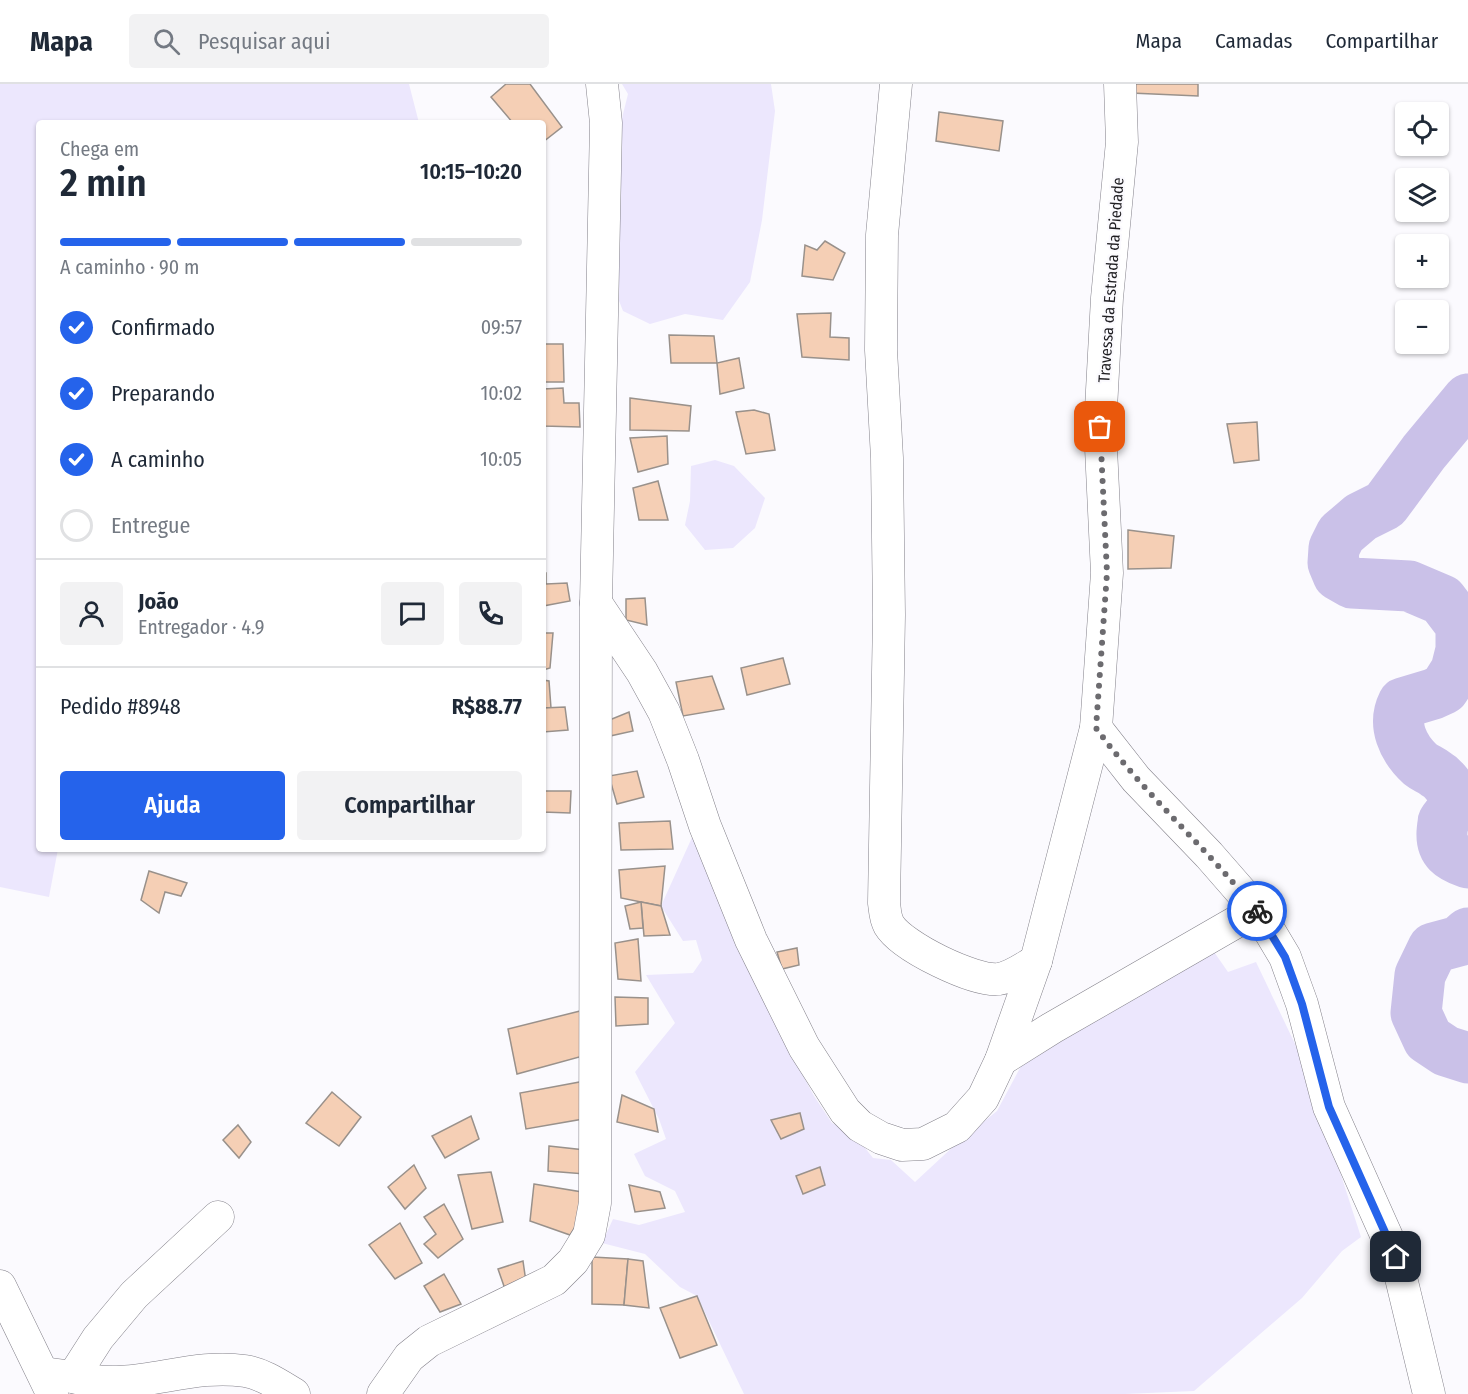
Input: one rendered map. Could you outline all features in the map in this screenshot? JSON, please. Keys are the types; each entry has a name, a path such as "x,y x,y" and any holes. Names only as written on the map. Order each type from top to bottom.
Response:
{"street":[{"path":"382,1392 409,1357 429,1341 554,1280 573,1261 590,1235 595,1191 596,603 606,123 602,84"},
{"path":"896,84 882,246 881,350 887,458 889,615 884,903 886,917 890,926 909,945 932,958 987,979 999,979 1011,975 1036,961"},
{"name":"Travessa da Estrada da Piedade","path":"596,603 642,672 664,712 705,826 751,940 804,1047 845,1111 860,1126 881,1138 902,1145 923,1143 957,1127 982,1098 1001,1060 1036,961 1096,728 1107,573 1100,427 1107,298 1122,142 1120,84"},
{"path":"1096,728 1136,779 1209,855 1257,910 1285,957 1302,1004 1329,1107 1396,1257 1429,1394"},
{"path":"1001,1060 1044,1032 1257,910"},
{"path":"56,1381 98,1338 134,1295 218,1217"},
{"path":"0,1286 56,1381"},
{"path":"56,1381 110,1387 144,1385 222,1370 246,1371 268,1378 294,1394"}],"shaded area":[{"path":"0,84 409,84 418,120 36,120 36,852 57,852 49,897 0,887"},
{"path":"622,84 771,84 775,111 762,220 750,282 723,320 685,314 650,324 623,311 612,283 614,150 628,94"},
{"path":"715,460 734,466 765,498 755,528 733,548 705,550 685,525 690,501 691,466"},
{"path":"694,833 783,1038 814,1096 832,1123 854,1134 873,1158 891,1160 915,1182 956,1144 997,1111 1021,1066 1212,949 1228,972 1256,962 1306,1067 1361,1237 1342,1251 1302,1298 1194,1391 1125,1394 744,1394 697,1296 680,1287 645,1254 602,1243 613,1219 639,1225 685,1212 675,1191 645,1176 634,1154 666,1139 659,1119 635,1072 675,1023 646,975 693,973 702,960 696,940 683,941 661,906"}],"building":[{"path":"506,84 530,84 562,127 546,140 546,120 510,120 491,97"},
{"path":"1131,84 1198,84 1198,96 1131,93"},
{"path":"939,112 1003,121 999,151 936,141"},
{"path":"825,241 845,253 833,280 802,276 805,245 817,250"},
{"path":"831,313 830,337 849,338 849,360 802,357 797,314"},
{"path":"669,335 714,336 717,363 671,363"},
{"path":"546,344 563,344 564,382 546,382"},
{"path":"739,358 744,388 720,394 717,363"},
{"path":"563,388 564,403 579,403 580,427 546,426 546,389"},
{"path":"630,398 691,406 689,431 630,430"},
{"path":"754,410 769,414 775,450 746,454 736,412"},
{"path":"1257,422 1259,460 1234,463 1227,424"},
{"path":"667,436 668,464 638,472 630,438"},
{"path":"658,481 668,520 639,520 633,488"},
{"path":"1128,530 1174,536 1171,568 1128,569"},
{"path":"567,583 570,601 546,605 546,584"},
{"path":"645,598 647,625 626,620 626,599"},
{"path":"546,633 553,633 550,668 546,669"},
{"path":"783,658 790,684 747,695 741,668"},
{"path":"712,676 724,709 683,716 676,682"},
{"path":"546,680 549,681 551,708 546,708"},
{"path":"565,707 568,730 546,732 546,708"},
{"path":"629,712 633,731 610,736 607,721"},
{"path":"637,771 644,797 617,804 609,776"},
{"path":"546,791 571,791 570,813 546,812"},
{"path":"670,821 673,849 621,850 619,823"},
{"path":"665,866 661,906 621,898 619,870"},
{"path":"149,871 187,883 181,896 165,892 159,913 141,900"},
{"path":"641,902 661,906 670,935 644,936"},
{"path":"641,902 643,928 630,929 625,906"},
{"path":"638,939 641,981 618,979 615,943"},
{"path":"797,948 799,965 782,969 777,952"},
{"path":"615,997 648,998 648,1024 616,1026"},
{"path":"584,1010 583,1056 517,1074 508,1029"},
{"path":"585,1081 583,1119 526,1129 520,1093"},
{"path":"332,1092 361,1117 339,1146 306,1123"},
{"path":"622,1095 654,1109 658,1132 617,1122"},
{"path":"800,1113 804,1129 781,1139 771,1120"},
{"path":"471,1116 479,1139 445,1158 432,1136"},
{"path":"238,1125 251,1142 239,1158 223,1140"},
{"path":"549,1146 585,1150 585,1174 548,1171"},
{"path":"414,1165 426,1188 405,1209 388,1187"},
{"path":"820,1167 825,1185 803,1194 796,1176"},
{"path":"491,1172 503,1222 472,1229 458,1175"},
{"path":"534,1184 582,1192 584,1213 570,1235 530,1221"},
{"path":"629,1185 660,1192 665,1208 635,1212"},
{"path":"444,1204 463,1239 438,1258 424,1244 436,1234 424,1217"},
{"path":"400,1223 422,1263 395,1279 369,1245"},
{"path":"592,1257 628,1259 624,1305 592,1304"},
{"path":"628,1259 643,1261 649,1308 624,1305"},
{"path":"523,1261 526,1282 505,1289 498,1269"},
{"path":"444,1274 461,1304 440,1312 424,1286"},
{"path":"697,1296 717,1345 680,1358 660,1308"}],"waterway":[{"path":"1468,399 1424,452 1385,505 1361,517 1341,534 1334,548 1333,563 1338,575 1352,583 1409,586 1442,600 1461,625 1461,650 1456,670 1444,689 1403,703 1399,728 1404,743 1414,758 1442,778 1453,792 1455,803 1443,822 1443,844 1452,856 1468,863"},
{"path":"1468,933 1459,941 1433,948 1420,975 1416,1013 1428,1039 1446,1051 1468,1058"}],"way so far":[{"path":"1100,427 1107,573 1096,728 1110,749 1136,779 1209,855 1257,911"}],"route":[{"path":"1257,911 1285,957 1302,1004 1329,1107 1396,1257"}]}
